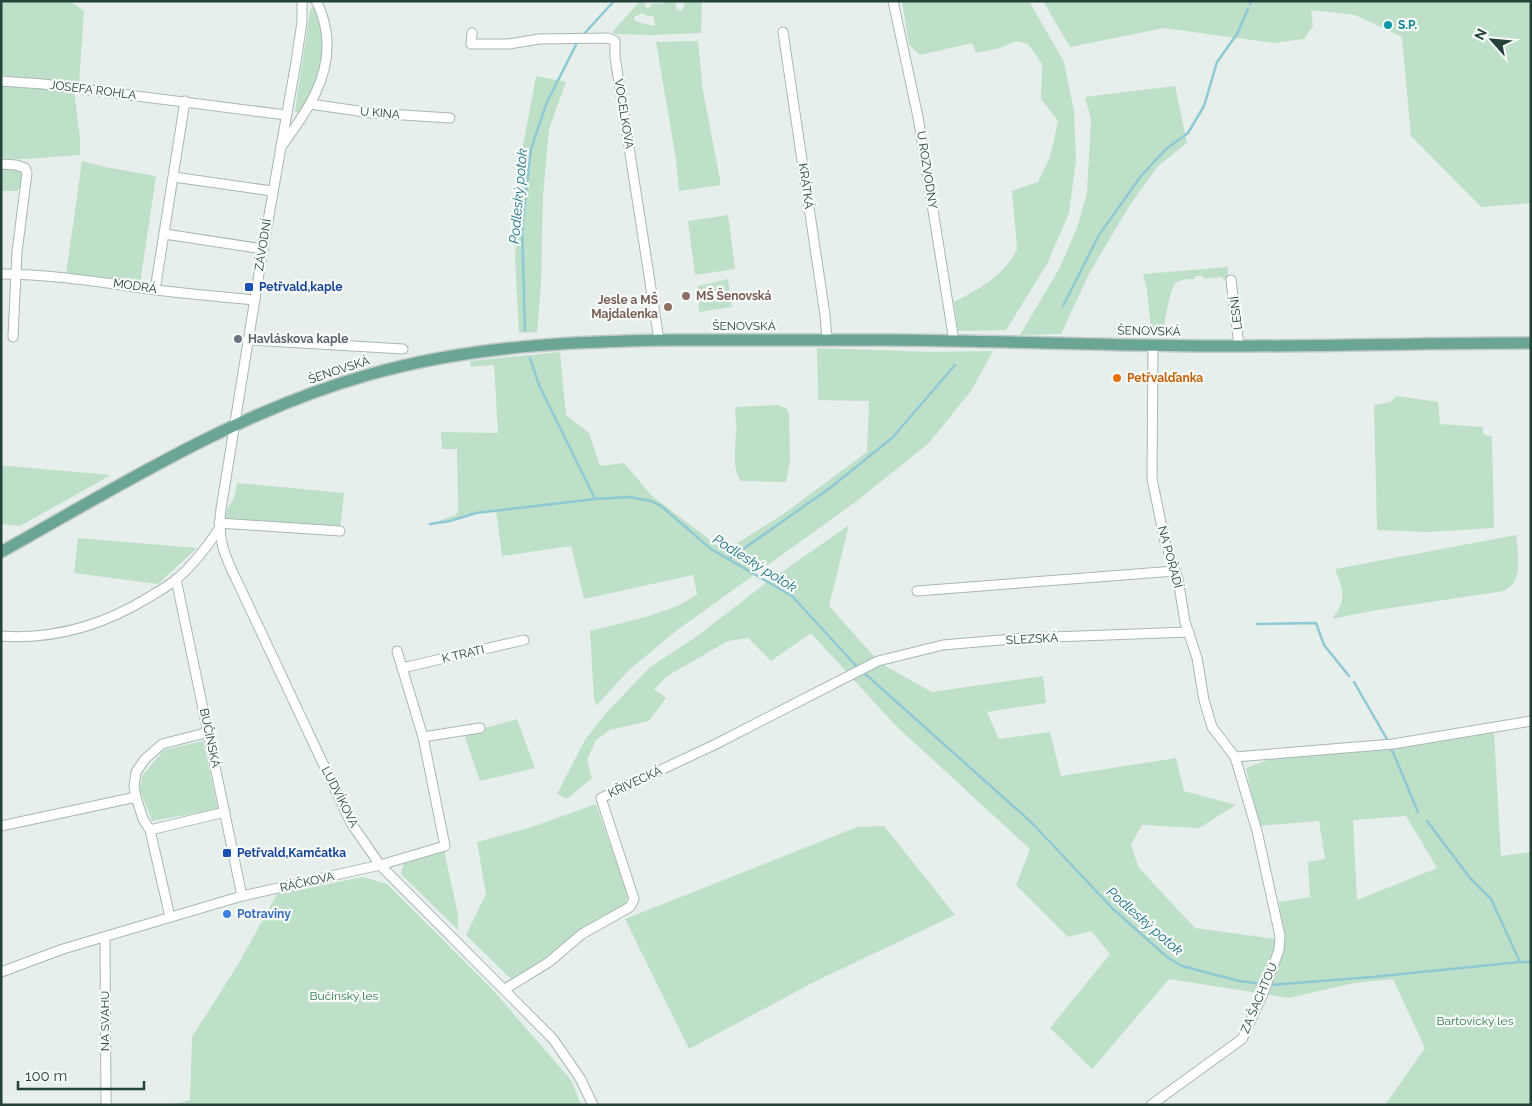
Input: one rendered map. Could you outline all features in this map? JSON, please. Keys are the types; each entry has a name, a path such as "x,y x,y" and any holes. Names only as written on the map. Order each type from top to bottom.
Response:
{"main road":[{"name":"ŠENOVSKÁ","path":"1,552 235,424 282,404 372,374 424,361 490,350 527,346 659,340 954,341 1239,346 1531,343"}],"street":[{"name":"ZÁVODNÍ","path":"235,424 262,249 300,32 302,1"},
{"name":"ZÁVODNÍ","path":"280,150 310,104 323,74 327,49 324,20 316,1"},
{"name":"U ROZVODNY","path":"893,1 918,117 954,341"},
{"name":"KRÁTKÁ","path":"783,32 825,315 827,340"},
{"name":"VOCELKOVA","path":"472,33 471,44 509,44 539,39 608,38 614,41 659,340"},
{"name":"JOSEFA ROHLA","path":"1,81 43,84 286,115"},
{"path":"155,290 185,101"},
{"name":"U KINA","path":"310,104 372,114 450,118"},
{"path":"1,164 25,168 27,173 15,274 13,337"},
{"path":"174,177 272,191"},
{"path":"165,234 262,249"},
{"name":"MODRÁ","path":"1,274 87,280 155,290 255,300"},
{"name":"LESNÍ","path":"1231,280 1239,346"},
{"path":"249,340 403,349"},
{"name":"NA POŘADÍ","path":"1153,345 1152,479 1165,542 1175,571 1197,658 1204,700 1212,727 1235,757 1257,832 1280,936"},
{"name":"LUDVÍKOVA","path":"235,424 219,526 222,548 347,814 380,865 553,1039 580,1078 593,1105"},
{"path":"1,636 35,637 57,634 83,628 134,606 176,580 201,555 219,526 340,531"},
{"path":"917,591 1175,571"},
{"name":"BUČINSKÁ","path":"176,580 242,896"},
{"name":"SLEZSKÁ","path":"878,661 952,645 1025,638 1189,632"},
{"name":"K TRATI","path":"402,668 524,640"},
{"path":"397,651 423,737 480,728"},
{"name":"KŘIVECKÁ","path":"505,989 549,962 582,934 630,907 634,899 602,798 878,661"},
{"path":"1235,757 1393,744 1531,720"},
{"path":"170,918 150,830 143,819 136,797 134,786 136,772 145,759 162,744 209,732"},
{"name":"RÁČKOVA","path":"1,972 63,949 242,896 380,865 445,846 423,737"},
{"path":"1,826 136,797"},
{"path":"150,830 225,812"},
{"name":"ZA ŠACHTOU","path":"1151,1105 1242,1039 1262,996 1279,950 1280,936"},
{"name":"NA SVAHU","path":"105,937 106,1105"}],"green space":[{"path":"1,1 70,1 84,11 79,85 1,75"},
{"path":"640,1 648,1 644,5 648,9 655,3 663,4 665,1 676,1 676,9 680,11 684,8 684,1 702,1 701,33 652,35 613,34 613,31","holes":["642,13 647,16 653,16 654,26 634,20 634,17"]},
{"path":"902,1 1029,1 1064,62 1074,111 1076,160 1069,213 1047,264 1006,330 958,331 954,302 990,281 1005,267 1017,249 1012,191 1038,182 1050,157 1058,121 1041,99 1042,64 1028,44 1016,41 1000,48 976,53 972,43 920,55 909,45"},
{"path":"1043,1 1531,1 1531,203 1481,207 1411,136 1402,37 1355,15 1311,10 1313,26 1304,39 1273,43 1164,28 1070,47"},
{"path":"312,7 316,9 320,23 322,50 317,76 299,114 295,111"},
{"path":"698,41 703,91 721,185 679,191 676,160 656,42"},
{"path":"536,76 566,82 549,129 543,197 541,285 537,332 519,333 515,257 523,146"},
{"path":"1,83 74,90 80,138 80,155 30,159 1,158"},
{"path":"1175,86 1187,143 1158,166 1128,208 1089,274 1061,334 1020,335 1059,269 1077,228 1087,193 1091,119 1085,97"},
{"path":"82,161 156,176 140,284 66,274"},
{"path":"1,165 19,168 21,171 21,185 17,191 1,191"},
{"path":"728,215 735,269 695,275 688,221"},
{"path":"1228,267 1228,279 1225,280 1221,277 1204,279 1203,276 1195,276 1195,279 1177,282 1171,293 1163,328 1151,328 1143,274"},
{"path":"728,279 732,307 699,312 698,286"},
{"path":"817,348 929,352 993,351 971,391 929,443 854,503 676,631 629,670 597,705 594,699 590,631 646,617 687,601 697,594 693,575 584,599 571,546 502,556 496,511 430,524 456,515 458,509 457,449 442,449 441,432 498,433 494,365 471,367 470,361 560,352 566,415 589,433 600,466 624,463 652,496 725,551 782,515 867,452 869,401 818,400"},
{"path":"1397,396 1438,402 1440,424 1483,427 1483,434 1492,437 1494,528 1428,532 1377,530 1374,405 1390,402"},
{"path":"778,405 787,409 789,415 790,461 786,482 742,481 735,465 737,427 735,407"},
{"path":"1,466 111,475 20,526 1,524"},
{"path":"237,483 344,493 340,531 225,520 227,509 234,498"},
{"name":"Bartovický les","path":"849,525 829,606 880,663 932,692 1043,676 1046,703 987,712 999,739 1050,732 1061,776 1176,758 1184,791 1236,805 1199,828 1142,825 1131,845 1139,868 1195,928 1284,940 1279,902 1310,897 1308,862 1325,859 1319,821 1259,826 1246,768 1273,758 1494,732 1501,856 1531,852 1531,1105 1385,1105 1425,1048 1393,979 1354,983 1289,998 1169,979 1092,1069 1050,1028 1110,954 1091,931 1068,937 1016,885 1030,849 895,725 811,633 771,661 748,638 728,641 667,676 654,689 666,698 649,721 610,730 596,740 587,760 592,778 567,799 557,794 585,740 606,713 650,667 696,637 766,583","holes":["1406,816 1437,868 1357,900 1353,820"]},
{"path":"1516,535 1517,574 1515,581 1504,591 1377,610 1332,619 1342,600 1342,589 1335,569"},
{"path":"78,538 197,548 158,584 74,573"},
{"path":"517,719 535,768 480,781 464,734"},
{"path":"203,741 218,809 152,821 140,790 142,776 164,750"},
{"path":"596,804 628,895 625,905 512,980 466,935 486,894 477,842 532,827"},
{"path":"884,826 955,915 816,981 689,1049 625,919 857,827"},
{"path":"444,850 458,915 458,930 401,874 404,860"},
{"name":"Bučinský les","path":"363,877 387,884 491,988 571,1080 581,1105 170,1105 190,1100 192,1037 239,963 277,894"}],"waterway":[{"name":"Podleský potok","path":"583,35 614,1"},
{"path":"1063,306 1099,235 1141,176 1166,149 1188,133 1204,106 1217,62 1237,34 1248,9"},
{"name":"Podleský potok","path":"525,330 522,227 531,149 547,102 578,41"},
{"name":"Podleský potok","path":"530,358 539,385 595,499 629,497 651,501 661,506 711,549 792,596 859,669"},
{"path":"729,559 830,488 892,438 955,365"},
{"path":"430,524 450,521 476,513 595,499"},
{"path":"1257,624 1316,623 1324,645 1349,676"},
{"name":"Podleský potok","path":"862,671 1032,823 1113,909 1167,957 1182,966 1239,981 1263,984"},
{"path":"1354,682 1388,741"},
{"path":"1392,750 1418,812"},
{"path":"1427,821 1470,878 1491,899 1520,962"},
{"name":"Podleský potok","path":"1269,985 1531,962"}],"place":[{"name":"S.P.","path":"1388,25"},
{"name":"Petřvald,kaple","path":"249,287"},
{"name":"MŠ Šenovská","path":"686,296"},
{"name":"Jesle a MŠ Majdalenka","path":"668,307"},
{"name":"Havláskova kaple","path":"238,339"},
{"name":"Petřvalďanka","path":"1117,378"},
{"name":"Petřvald,Kamčatka","path":"227,853"},
{"name":"Potraviny","path":"227,914"}]}
